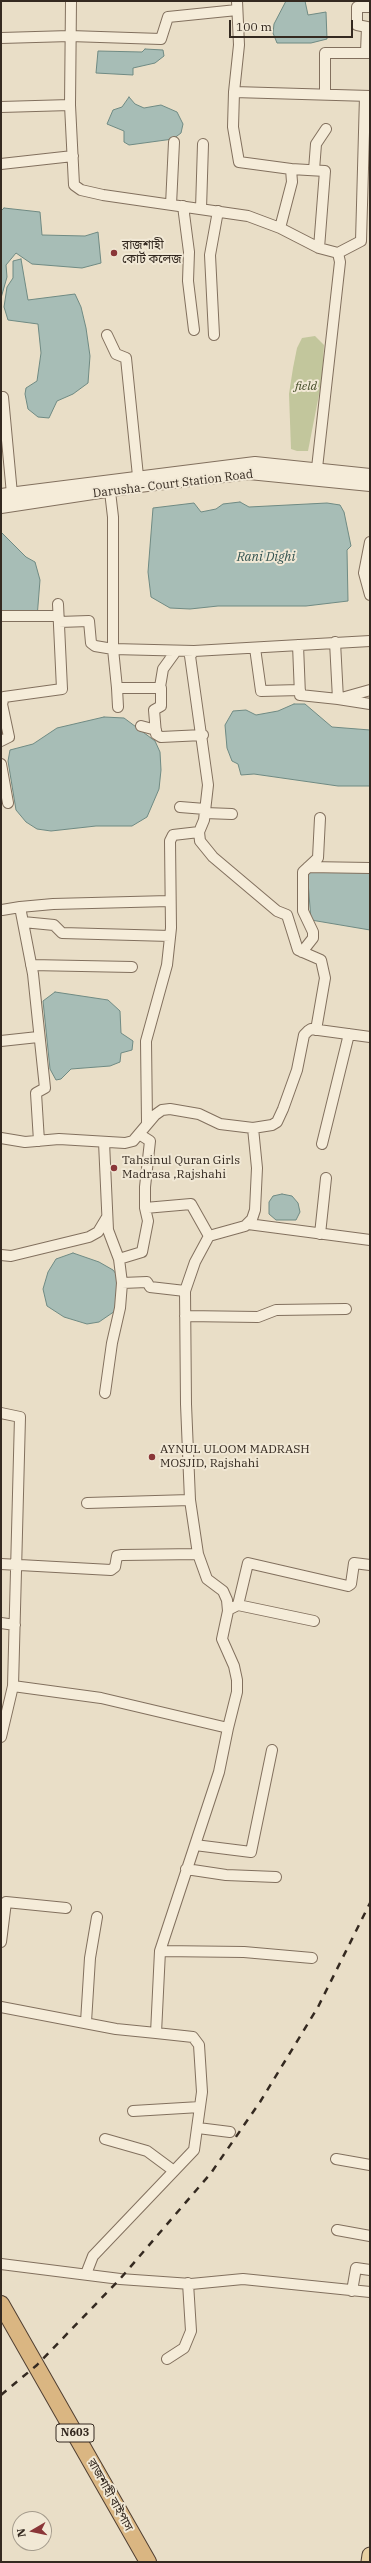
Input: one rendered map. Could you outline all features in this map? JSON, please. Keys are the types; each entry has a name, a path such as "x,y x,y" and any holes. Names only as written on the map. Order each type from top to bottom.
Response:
{"highway":[{"name":"রাজশাহী বাইপাস","path":"1,2304 148,2562"}],"main road":[{"path":"369,2562 370,2555"}],"street":[{"path":"71,1 70,105 74,185 82,190 103,196 171,204 248,216 280,228 319,248 338,253 361,241 366,210 368,96 234,92"},
{"path":"1,38 70,36 161,39 168,17 237,6 239,45 234,92 233,127 239,162 292,169 325,171 319,248"},
{"path":"325,94 324,53 368,53 367,27 357,25 357,7 370,7"},
{"path":"1,107 70,105"},
{"path":"314,170 316,144 326,129"},
{"path":"171,204 174,142"},
{"path":"201,209 203,144"},
{"path":"1,164 73,156"},
{"path":"280,228 292,182 292,169"},
{"path":"183,206 189,252 188,281 194,330"},
{"path":"214,335 210,255 218,212"},
{"path":"316,474 340,262 338,253"},
{"path":"107,335 116,354 126,358 138,481"},
{"path":"2,397 7,494"},
{"name":"Darusha- Court Station Road","path":"1,507 109,486 255,463 370,485"},
{"name":"Darusha- Court Station Road","path":"316,474 370,475"},
{"path":"109,486 113,517 113,649 118,707"},
{"name":"Darusha- Court Station Road","path":"7,494 109,486"},
{"path":"370,542 368,567 370,592"},
{"path":"1,741 9,737 2,699 62,689 58,604"},
{"path":"1,616 89,621 91,643 95,646 113,649 176,651 370,641"},
{"path":"334,642 338,699"},
{"path":"298,645 300,695 370,704"},
{"path":"255,648 261,691 300,690"},
{"path":"194,650 190,656 191,669 203,735 208,785 205,811 199,832 200,841 213,857 277,911 287,915 296,947 302,952 321,960 324,967 325,978 316,1030"},
{"path":"176,651 163,669 160,687 161,706 154,710 156,730 161,737 203,735"},
{"path":"117,688 160,687"},
{"path":"338,699 370,690"},
{"path":"141,726 156,730"},
{"path":"1,764 8,803"},
{"path":"180,807 232,814"},
{"path":"302,952 313,938 313,932 303,911 303,872 318,858 320,818"},
{"path":"147,1122 146,1041 167,965 170,936 170,841 173,835 199,832"},
{"path":"308,867 370,868"},
{"path":"2,910 53,904 169,901"},
{"path":"20,907 38,1005 38,1037 45,1088 36,1093 39,1141"},
{"path":"23,922 54,925 62,933 170,936"},
{"path":"31,965 132,967"},
{"path":"1,1138 25,1142 59,1139 125,1143 133,1141 147,1122 162,1110 180,1109 199,1114 220,1124 253,1128 272,1125 280,1117 297,1070 304,1035 308,1031 316,1030 370,1037"},
{"path":"322,1144 349,1034"},
{"path":"1,1041 38,1037"},
{"path":"248,1224 255,1210 257,1168 253,1128"},
{"path":"119,1259 142,1252 148,1222 145,1208 145,1187 150,1141 139,1134"},
{"path":"104,1142 108,1230 119,1259 122,1283 120,1308 112,1343 106,1393"},
{"path":"320,1234 326,1178"},
{"path":"145,1208 191,1204 208,1236"},
{"path":"1,1255 11,1256 89,1237 98,1232 108,1217"},
{"path":"156,2033 160,1951 186,1869 220,1772 228,1728 237,1692 237,1680 234,1666 222,1639 228,1610 223,1591 207,1579 198,1554 190,1500 186,1404 185,1291 195,1262 208,1236 248,1224 370,1240"},
{"path":"122,1283 148,1282 150,1287 185,1291"},
{"path":"185,1316 258,1317 276,1310 346,1309"},
{"path":"1,1412 20,1417 18,1564 13,1686 5,1701 1,1737"},
{"path":"87,1503 190,1500"},
{"path":"1,1564 111,1570 115,1567 117,1556 122,1555 198,1554"},
{"path":"238,1605 248,1563 348,1586 351,1584 354,1563 370,1565"},
{"path":"228,1610 238,1605 314,1621"},
{"path":"1,1623 15,1625"},
{"path":"13,1686 101,1698 228,1728"},
{"path":"195,1845 251,1852 272,1750"},
{"path":"186,1869 226,1875 276,1877"},
{"path":"1,1942 6,1902 66,1908"},
{"path":"86,2022 90,1958 98,1917"},
{"path":"160,1951 244,1952 312,1958"},
{"path":"1,2007 86,2022 116,2029 189,2037 197,2040 202,2086 198,2128 194,2150 93,2256 86,2274"},
{"path":"133,2111 200,2107"},
{"path":"198,2128 230,2132"},
{"path":"105,2140 147,2151 174,2172"},
{"path":"336,2159 370,2165"},
{"path":"337,2230 370,2236"},
{"path":"1,2264 120,2279 188,2283 243,2279 370,2292"},
{"path":"352,2291 356,2268 370,2270"},
{"path":"167,2359 184,2348 191,2331 188,2283"}],"green space":[{"name":"field","path":"315,336 324,345 322,379 308,451 297,451 291,449 289,394 293,368 297,348 302,338"}],"water":[{"path":"286,1 305,1 308,15 326,12 327,39 311,43 277,43 273,33 274,24"},
{"path":"145,49 163,50 164,56 155,63 133,68 133,75 96,73 98,51 142,52"},
{"path":"129,97 135,104 144,108 161,105 177,112 183,124 181,133 173,139 129,145 124,142 124,131 107,124 113,110 122,107"},
{"path":"4,208 40,212 42,235 85,236 98,232 101,263 82,268 32,264 16,253 6,265 7,277 1,298 1,211"},
{"path":"21,259 28,300 75,294 81,307 86,328 90,356 88,383 73,394 57,401 49,418 38,417 28,409 25,394 26,388 37,381 41,353 38,324 8,320 4,307 7,287 13,278 13,261"},
{"name":"Rani Dighi","path":"240,502 249,507 327,503 340,505 344,512 351,546 347,550 348,601 306,606 218,606 190,609 170,608 151,597 148,572 153,508 194,503 201,512 216,509 223,504"},
{"path":"1,532 26,557 35,562 40,580 37,618 1,617"},
{"path":"294,704 305,704 332,727 370,730 370,786 338,786 254,774 241,775 238,764 232,761 227,748 225,725 233,711 246,710 256,715 278,711"},
{"path":"104,717 124,718 155,741 160,752 161,770 159,789 147,817 132,826 96,826 51,831 37,829 26,822 16,810 8,761 10,750 33,744 57,728"},
{"path":"307,869 370,871 370,930 311,920"},
{"path":"55,992 108,1000 120,1011 121,1033 133,1041 132,1050 121,1053 120,1062 110,1066 71,1069 61,1079 56,1080 50,1069 43,1001"},
{"path":"282,1194 292,1196 298,1203 300,1212 296,1220 276,1220 269,1214 269,1202 273,1196"},
{"path":"73,1253 99,1262 113,1270 120,1279 115,1311 99,1322 87,1324 64,1317 47,1306 43,1289 48,1272 56,1259"}],"railway":[{"path":"1,2395 37,2365 120,2279 211,2173 260,2102 318,2007 370,1903"}],"place":[{"name":"রাজশাহী কোর্ট কলেজ","path":"114,253"},
{"name":"Tahsinul Quran Girls Madrasa ,Rajshahi","path":"114,1168"},
{"name":"AYNUL ULOOM MADRASH MOSJID, Rajshahi","path":"152,1457"}]}
